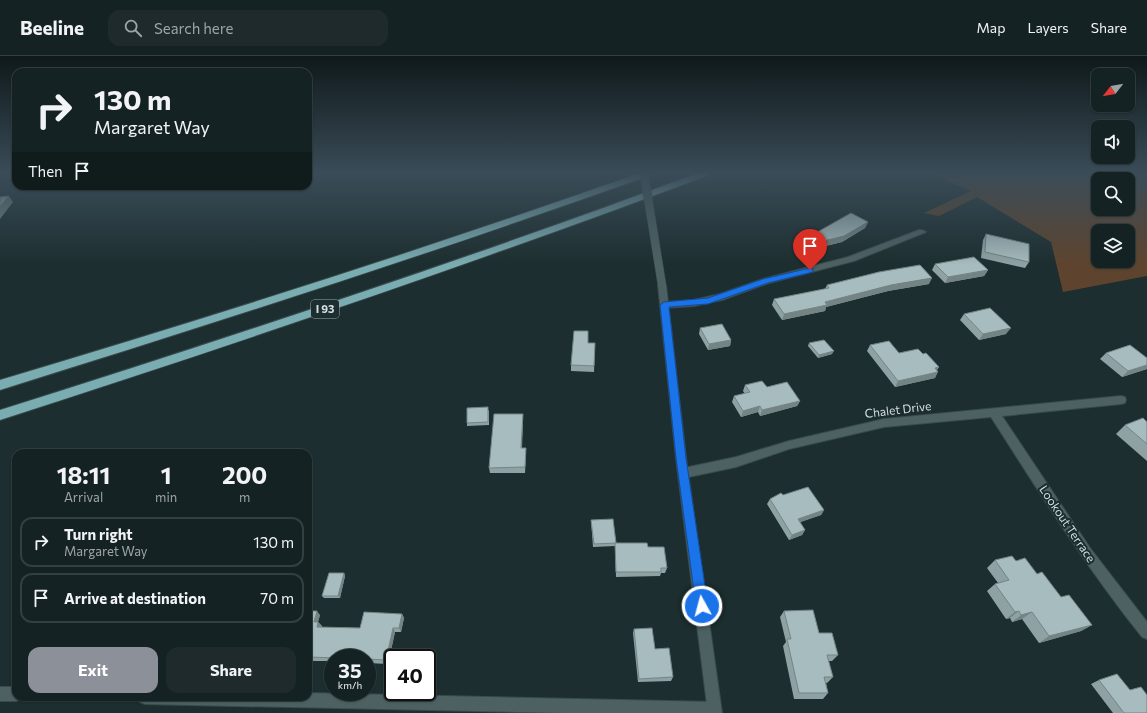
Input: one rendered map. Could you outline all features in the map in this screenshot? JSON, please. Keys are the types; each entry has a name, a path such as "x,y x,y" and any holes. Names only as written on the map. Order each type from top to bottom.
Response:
{"highway":[{"name":"I 93","path":"0,385 126,347 390,262 559,204"},
{"name":"I 93","path":"0,415 390,287 625,204"}],"street":[{"path":"308,701 715,711 684,473 662,285 649,204"},
{"path":"664,305 694,303 722,298 766,281 851,259 922,232"},
{"name":"Chalet Drive","path":"684,473 736,462 789,445 838,432 884,423 1121,400"},
{"name":"Lookout Terrace","path":"994,412 1091,561 1147,632"},
{"path":"0,694 12,694"}],"shaded area":[{"path":"944,204 964,204 939,216 924,213"},
{"path":"988,204 1091,204 1091,216 1135,216 1135,204 1147,204 1147,276 1063,292 1051,242"}],"building":[{"path":"851,213 868,222 844,236 799,247 798,243"},
{"path":"986,234 1029,244 1029,262 985,252"},
{"path":"974,257 988,270 948,277 935,264"},
{"path":"920,265 932,278 891,285 825,302 827,305 784,314 774,299 829,288 827,285 879,272"},
{"path":"990,308 1011,328 983,334 964,314"},
{"path":"722,324 731,340 709,344 700,328"},
{"path":"574,331 588,331 588,343 595,343 594,366 571,365"},
{"path":"824,340 834,351 819,355 809,343"},
{"path":"889,341 899,353 918,349 923,354 926,353 939,367 935,368 938,372 898,381 870,345"},
{"path":"1130,345 1147,358 1147,365 1128,371 1106,353"},
{"path":"762,381 767,387 787,382 800,401 762,410 760,406 743,411 734,396 750,392 745,385"},
{"path":"488,407 488,422 467,423 467,408"},
{"path":"494,414 523,414 521,448 526,448 525,467 489,468"},
{"path":"1143,418 1147,422 1147,444 1125,425"},
{"path":"808,487 824,510 798,519 805,530 792,535 770,499 781,493 783,495"},
{"path":"613,519 616,543 594,544 591,520"},
{"path":"615,543 647,543 648,547 664,547 667,568 661,568 661,572 616,572"},
{"path":"1012,556 1016,561 1025,558 1037,574 1042,572 1061,597 1069,595 1092,625 1049,636 1032,612 1021,615 1019,611 1015,612 995,584 1009,580 995,560"},
{"path":"329,573 344,573 338,596 322,596"},
{"path":"813,610 819,633 832,633 838,655 827,655 833,677 824,677 828,693 799,693 787,639 791,639 784,611"},
{"path":"312,611 317,611 314,622 318,622 317,627 360,628 364,612 402,614 399,628 393,628 388,649 384,649 384,660 376,659 376,649 324,649 324,658 312,657"},
{"path":"652,628 655,649 669,648 673,677 639,679 634,629"},
{"path":"1117,674 1130,690 1141,687 1147,695 1147,713 1124,713 1099,680"}],"route":[{"path":"702,606 681,458 664,305 694,303 722,298 753,285 810,270"}]}
